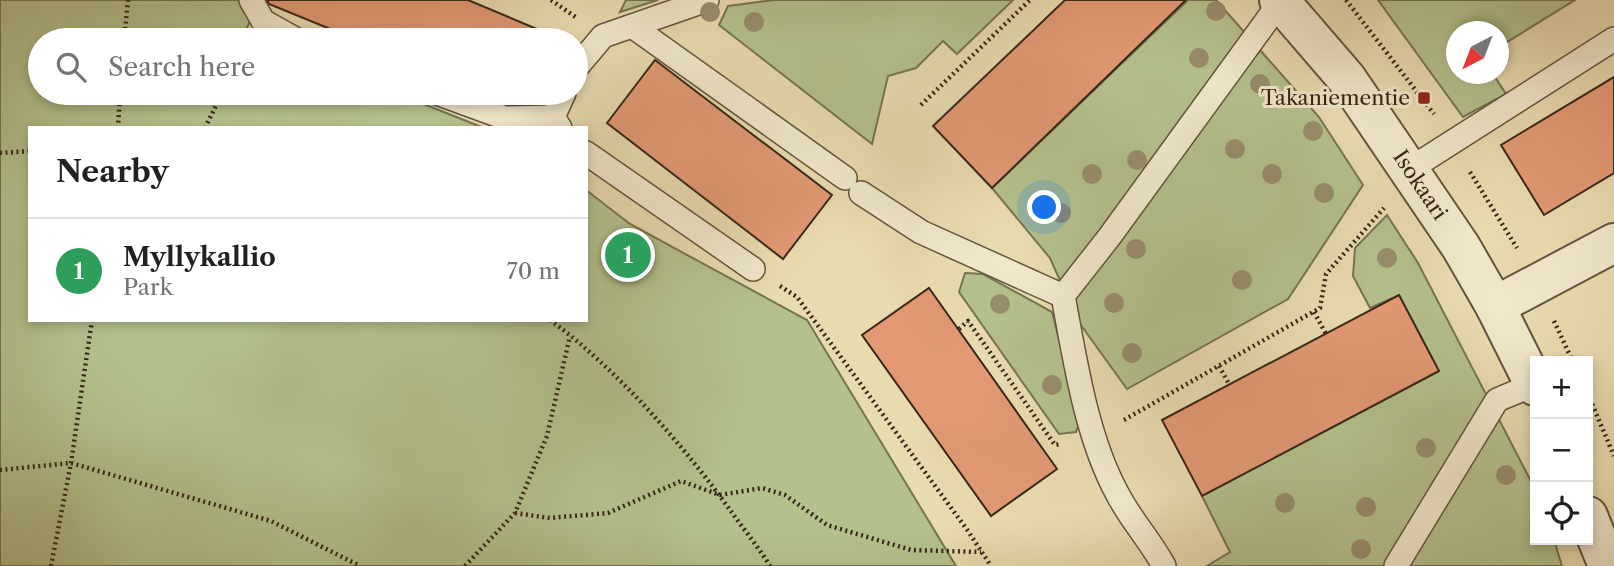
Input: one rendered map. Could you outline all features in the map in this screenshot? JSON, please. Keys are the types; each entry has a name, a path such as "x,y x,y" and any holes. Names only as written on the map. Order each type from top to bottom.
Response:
{"street":[{"name":"Isokaari","path":"1280,1 1348,79 1408,167 1461,247 1530,375"},
{"path":"1495,306 1614,243"},
{"path":"1593,528 1608,566"}],"lane":[{"path":"251,0 263,21 276,28"},
{"path":"588,54 603,36 707,0"},
{"path":"1063,296 1110,236 1280,1"},
{"path":"632,26 921,232 1063,296"},
{"path":"1408,167 1614,39"},
{"path":"470,105 505,118 557,122"},
{"path":"588,154 753,269"},
{"path":"1063,296 1094,438 1117,493 1164,566"},
{"path":"1396,566 1497,400 1530,387"}],"path":[{"path":"125,28 128,0"},
{"path":"921,105 1030,0"},
{"path":"118,126 119,105"},
{"path":"206,126 216,105"},
{"path":"0,153 28,151"},
{"path":"959,329 968,321 1055,445 1094,438 1320,308 1326,274 1385,206 1408,167"},
{"path":"753,269 797,297 992,566"},
{"path":"1314,312 1326,334"},
{"path":"51,566 71,463 92,322"},
{"path":"553,322 628,390 671,436 720,495 770,566"},
{"path":"465,566 515,513 547,436 570,335"},
{"path":"1219,366 1229,384"},
{"path":"1593,406 1614,456"},
{"path":"0,470 71,463 271,521 359,566"},
{"path":"515,513 550,519 608,513 681,481 720,495 762,488 785,495 827,524 911,550 981,552"}],"green space":[{"path":"0,0 260,0 247,28 28,28 28,105 426,105 479,126 28,126 28,322 588,322 588,192 630,224 807,320 956,566 0,566"},
{"path":"626,0 658,0 620,12"},
{"path":"774,0 1013,0 957,54 943,41 916,68 888,76 872,144 719,25 728,6"},
{"path":"1188,0 1216,0 1319,117 1363,185 1288,299 1127,389 1078,321 1050,258 992,188"},
{"path":"1378,0 1575,0 1509,41 1509,21 1446,21 1446,84 1500,84 1506,94 1463,117"},
{"path":"1387,215 1418,263 1530,479 1530,545 1556,545 1562,566 1207,566 1230,552 1202,496 1439,371 1399,295 1370,308 1353,276 1355,248"},
{"path":"965,273 983,274 1052,312 1080,421 1076,432 1059,434 959,292"}],"building":[{"path":"267,0 468,0 534,28 328,28 269,4"},
{"path":"1065,0 1186,0 992,188 933,126"},
{"path":"655,60 832,195 783,259 607,123"},
{"path":"1614,77 1614,173 1544,215 1501,145"},
{"path":"929,288 1057,469 991,516 862,335"},
{"path":"1399,295 1439,371 1202,496 1162,420"}],"place":[{"name":"Takaniementie","path":"1424,98"},
{"name":"Myllykallio","path":"628,255"}]}
